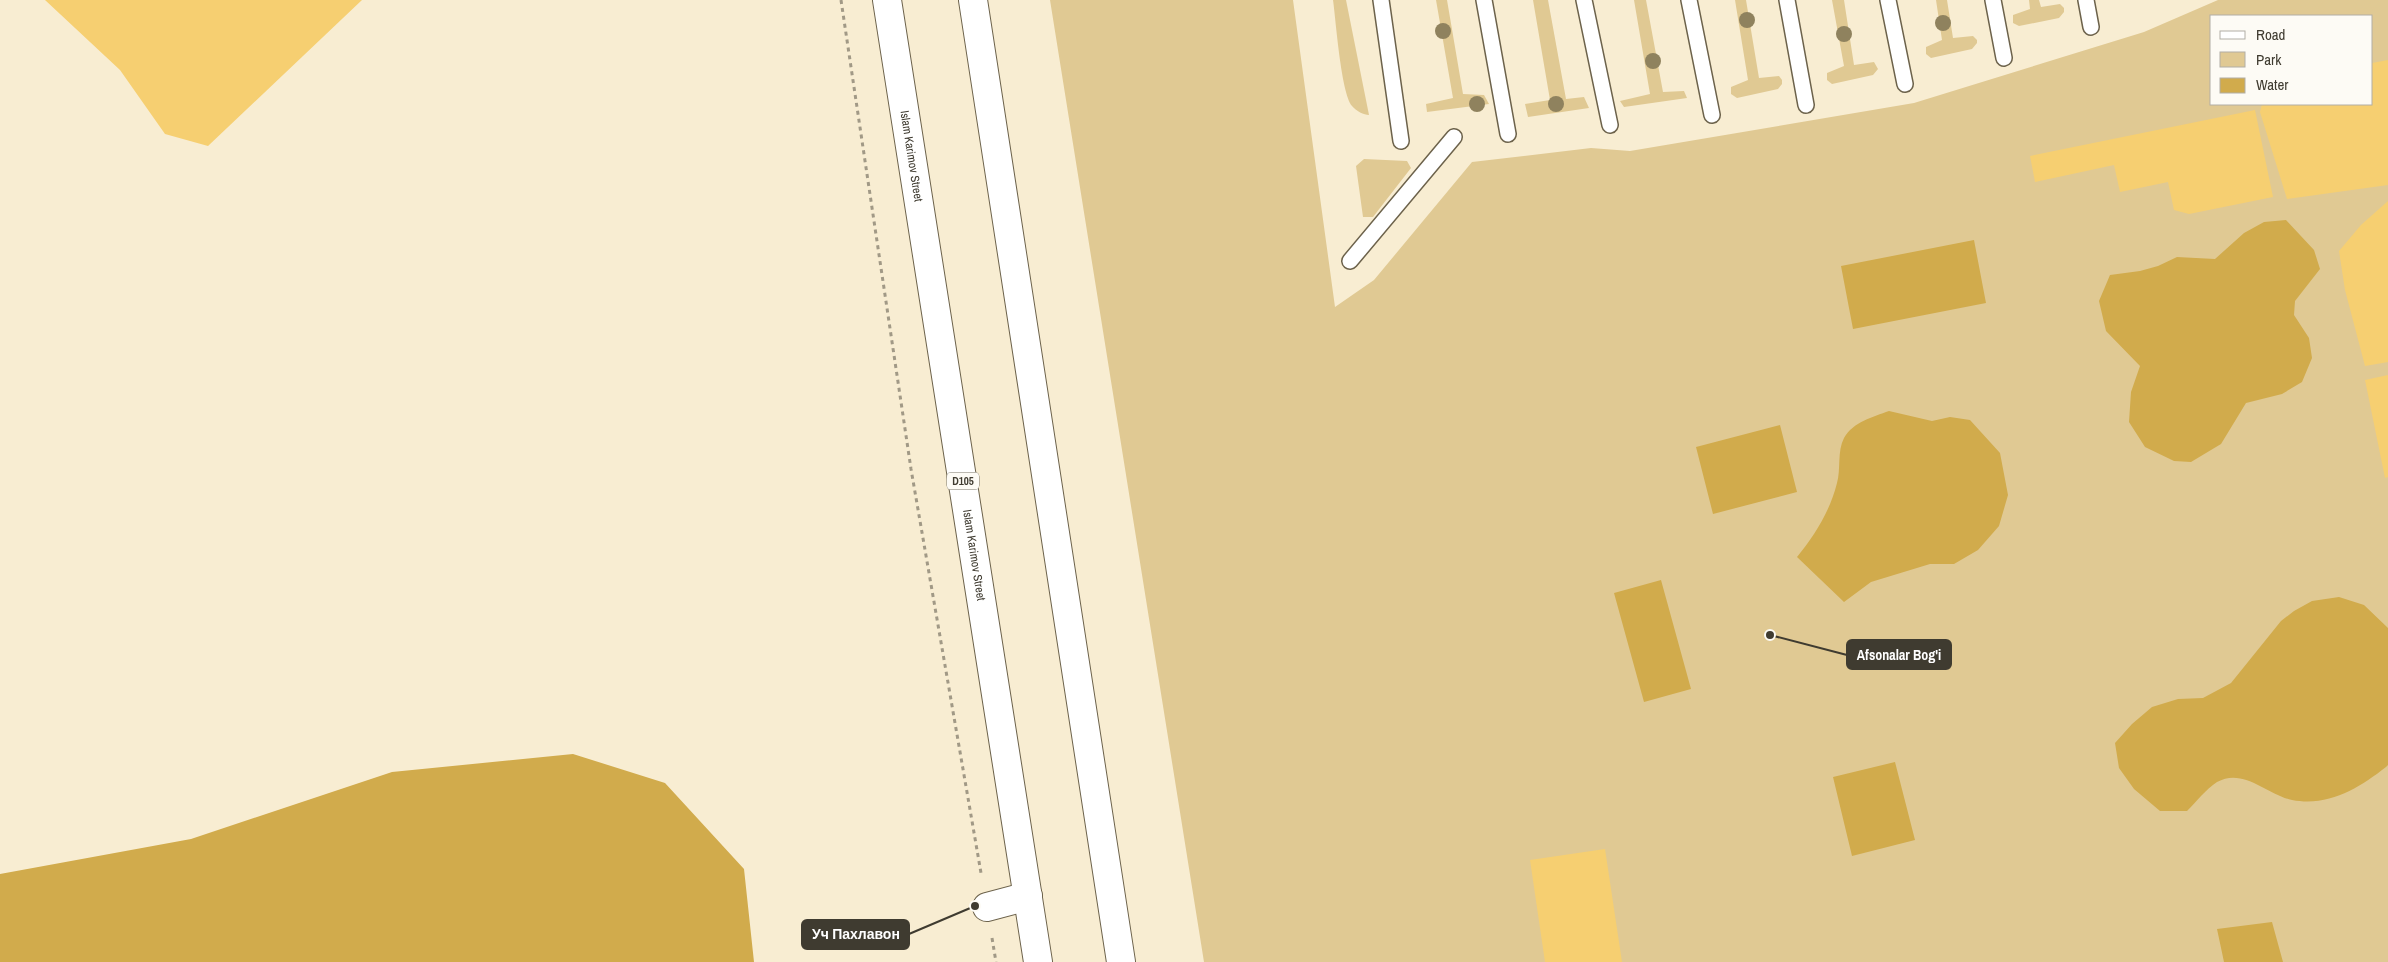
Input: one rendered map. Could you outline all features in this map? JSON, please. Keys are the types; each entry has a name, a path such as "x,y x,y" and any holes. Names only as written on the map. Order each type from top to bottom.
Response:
{"main road":[{"name":"Islam Karimov Street","path":"887,0 1038,962"},
{"path":"973,0 1121,962"},
{"path":"987,907 1028,896"}],"lane":[{"path":"1381,0 1401,141"},
{"path":"1484,0 1508,134"},
{"path":"1584,0 1610,125"},
{"path":"1689,0 1712,115"},
{"path":"1787,0 1806,105"},
{"path":"1888,0 1905,84"},
{"path":"1993,0 2004,58"},
{"path":"2086,0 2091,27"},
{"path":"1350,261 1454,137"}],"path":[{"path":"840,0 911,469 996,962"}],"green space":[{"path":"1050,0 1293,0 1335,307 1374,280 1472,162 1591,148 1630,151 1914,103 2144,32 2218,0 2388,0 2388,962 1204,962"},
{"path":"1333,0 1346,0 1369,115 1356,110 1348,98 1342,72"},
{"path":"1436,0 1447,0 1463,94 1484,95 1489,104 1427,112 1426,104 1453,98"},
{"path":"1533,0 1548,0 1566,99 1584,97 1589,108 1528,117 1525,104 1550,100"},
{"path":"1634,0 1646,0 1663,92 1684,91 1687,98 1624,107 1620,101 1650,94"},
{"path":"1735,0 1746,0 1759,78 1779,76 1782,84 1778,89 1737,98 1731,94 1731,87 1748,80"},
{"path":"1832,0 1844,0 1854,65 1874,62 1878,69 1873,75 1832,84 1827,80 1827,73 1844,66"},
{"path":"1936,0 1947,0 1953,38 1973,36 1977,40 1972,49 1931,58 1926,54 1926,47 1942,40"},
{"path":"2029,0 2039,0 2041,7 2060,4 2064,8 2064,12 2059,18 2019,26 2013,23 2013,15 2030,9"},
{"path":"1364,159 1407,161 1411,168 1373,217 1363,217 1356,166"}],"water":[{"path":"2286,220 2314,250 2320,269 2295,301 2294,315 2309,338 2312,358 2302,382 2282,394 2246,403 2221,444 2191,462 2174,461 2145,447 2129,422 2131,392 2140,366 2106,331 2099,301 2110,275 2140,271 2158,266 2177,257 2215,259 2244,233 2264,222"},
{"path":"1974,240 1986,303 1853,329 1841,266"},
{"path":"1889,411 1932,421 1950,417 1970,420 2000,453 2008,495 1999,526 1978,550 1954,564 1930,564 1871,582 1844,602 1797,557 1816,531 1834,493 1844,438 1858,424"},
{"path":"1780,425 1797,492 1713,514 1696,447"},
{"path":"1661,580 1691,689 1644,702 1614,593"},
{"path":"2339,597 2364,605 2388,628 2388,765 2386,767 2354,789 2318,801 2292,800 2246,780 2227,778 2213,785 2187,811 2160,811 2134,789 2119,768 2115,743 2132,724 2152,707 2178,699 2203,698 2231,683 2281,621 2312,601"},
{"path":"573,754 665,783 744,869 754,962 0,962 0,874 191,839 392,772"},
{"path":"1895,762 1915,840 1852,856 1833,777"},
{"path":"2272,922 2283,962 2224,962 2217,929"}],"building":[{"path":"45,0 362,0 208,146 165,134 120,70"},
{"path":"2388,60 2388,185 2287,199 2260,112 2262,105 2373,105 2373,63"},
{"path":"2255,110 2273,197 2189,214 2174,210 2168,182 2120,192 2114,165 2035,182 2030,156"},
{"path":"2388,201 2388,362 2365,366 2345,290 2339,251 2361,225"},
{"path":"2388,375 2388,477 2385,478 2365,380"},
{"path":"1605,849 1622,962 1545,962 1530,860"}],"place":[{"name":"Afsonalar Bog'i","path":"1770,635"},
{"name":"Уч Пахлавон","path":"975,906"}]}
